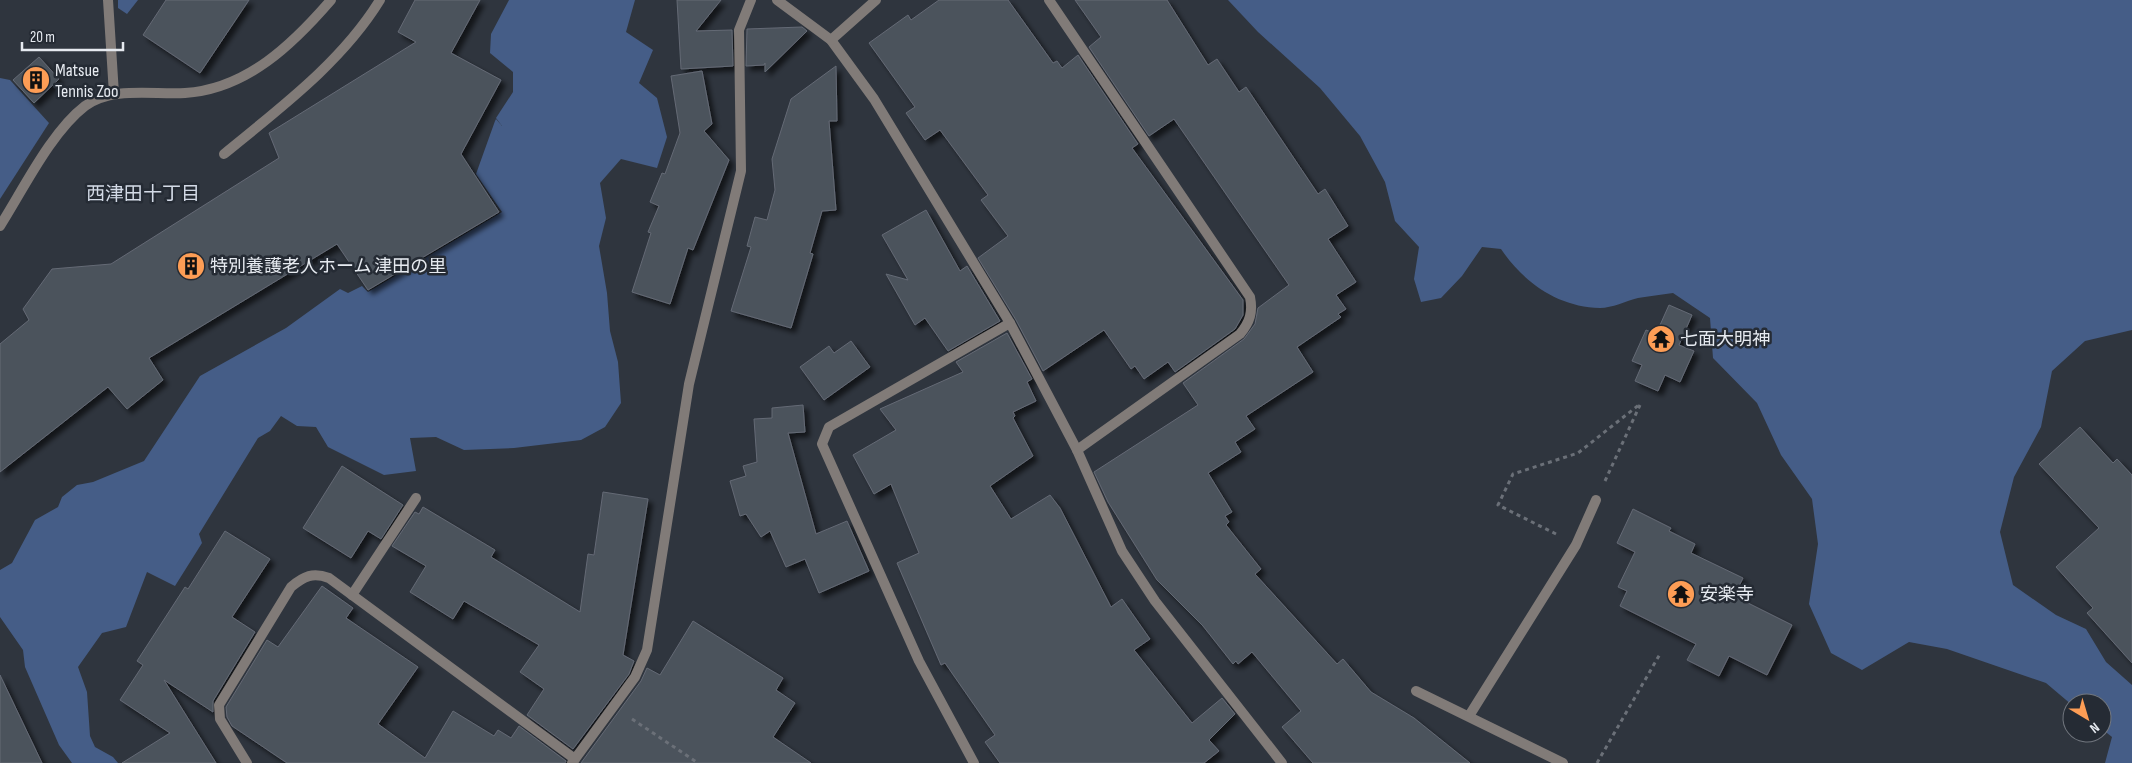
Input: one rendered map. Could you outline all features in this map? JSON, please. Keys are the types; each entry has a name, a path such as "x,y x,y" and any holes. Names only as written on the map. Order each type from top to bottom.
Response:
{"street":[{"path":"108,0 114,94"},
{"path":"0,226 61,129 86,105 114,94 186,93 214,89 244,77 275,56 305,31 331,0"},
{"path":"224,154 324,68 370,17 380,0"},
{"path":"247,763 220,719 219,706 291,587 300,579 319,574 329,578 574,761 636,677 647,650 690,384 741,171 739,30 752,0"},
{"path":"777,0 830,40 874,99 1010,324 1077,450 1122,550 1155,601 1282,763"},
{"path":"830,40 876,0"},
{"path":"1049,0 1250,298 1252,307 1247,325 1240,334 1077,450"},
{"path":"974,763 919,661 822,444 829,427 1010,324"},
{"path":"352,595 416,498"},
{"path":"1469,716 1576,544 1596,500"},
{"path":"1416,691 1563,763"}],"path":[{"path":"1576,544 1498,505 1513,474 1578,453 1640,404 1596,500"},
{"path":"1597,763 1660,654"},
{"path":"614,706 698,763"}],"shaded area":[{"path":"118,0 138,0 127,14 118,8"},
{"path":"509,0 635,0 626,32 653,50 639,83 657,98 667,137 657,168 621,159 600,183 606,218 599,246 607,293 610,331 618,362 621,403 605,427 581,440 514,448 464,450 436,437 410,438 416,471 384,475 328,447 316,427 297,426 281,416 270,431 258,438 199,534 202,543 175,586 147,572 126,627 102,633 78,667 87,692 90,736 95,747 113,757 118,763 72,763 59,745 25,667 23,650 0,617 0,570 12,563 35,520 58,507 62,497 77,485 93,482 144,461 200,376 286,328 340,289 348,293 362,286 368,292 502,212 476,174 496,119 502,126 496,118 513,92 513,72 490,53 491,34"},
{"path":"1228,0 2132,0 2132,330 2085,341 2052,371 2041,427 2014,477 2000,532 2013,585 2056,615 2086,629 2106,662 2132,685 2132,763 2105,763 2110,743 2112,743 2112,693 2062,693 2062,697 2046,683 1947,649 1909,642 1862,670 1831,653 1809,604 1818,544 1812,499 1781,455 1757,403 1713,358 1710,318 1673,293 1638,298 1605,308 1585,307 1570,303 1543,291 1531,282 1501,249 1482,247 1462,276 1441,298 1421,302 1414,279 1419,247 1395,221 1385,182 1360,136 1320,88 1258,32"},
{"path":"0,78 10,80 49,123 0,199"}],"building":[{"path":"166,0 249,0 200,73 143,35"},
{"name":"特別養護老人ホーム 津田の里","path":"415,0 480,0 451,53 501,80 461,154 499,212 368,290 337,244 149,358 163,380 127,409 108,387 0,472 0,344 29,320 23,309 52,269 111,264 279,158 269,133 416,42 398,32"},
{"path":"677,0 721,0 696,31 732,30 733,66 681,69"},
{"path":"939,0 1008,0 1053,63 1057,61 1062,68 1078,55 1138,144 1132,148 1243,300 1243,315 1235,329 1175,372 1168,362 1144,379 1135,366 1131,369 1104,330 1043,371 1016,320 978,258 1008,236 981,200 988,195 940,130 925,140 906,113 915,107 869,43 908,15 911,20"},
{"path":"1075,0 1167,0 1208,65 1217,59 1239,92 1246,87 1318,194 1325,189 1348,226 1328,239 1356,282 1336,295 1346,309 1338,314 1341,317 1297,347 1313,372 1246,416 1255,429 1235,442 1241,452 1208,473 1232,512 1225,516 1229,522 1226,525 1261,569 1255,574 1337,664 1343,659 1371,692 1414,718 1470,763 1313,763 1282,727 1301,711 1252,652 1238,664 1236,661 1233,664 1203,626 1157,580 1108,502 1094,472 1198,405 1183,383 1244,339 1255,324 1258,308 1289,285 1174,119 1149,136 1089,47 1101,37"},
{"path":"802,27 807,31 765,72 765,63 764,65 746,66 747,29"},
{"name":"Matsue Tennis Zoo","path":"39,57 59,79 34,103 13,80"},
{"path":"836,66 837,121 829,121 836,210 822,211 810,253 813,254 791,328 731,311 751,247 747,246 755,217 767,220 775,190 772,159 791,99"},
{"path":"702,71 712,124 704,131 729,160 693,250 688,248 670,304 632,292 651,233 648,232 659,206 650,202 662,173 665,174 680,133 671,76"},
{"path":"926,210 960,271 967,266 1000,321 948,351 925,318 915,325 886,274 908,280 882,235"},
{"name":"七面大明神","path":"1669,305 1692,315 1679,345 1694,351 1680,382 1665,375 1658,391 1635,381 1642,365 1632,361 1646,330 1656,334"},
{"path":"1007,333 1032,379 1027,382 1036,401 1013,412 1015,416 1013,418 1033,456 990,486 1011,519 1050,495 1060,508 1111,607 1122,599 1150,639 1134,650 1192,723 1222,698 1235,714 1209,740 1219,751 1204,763 1000,763 985,742 995,735 945,663 941,665 897,563 919,553 891,484 874,494 853,455 896,430 880,409 963,372 956,362"},
{"path":"851,341 870,367 824,400 800,367 829,346 834,353"},
{"path":"803,405 805,432 788,433 816,534 847,521 869,571 819,593 805,559 786,567 770,531 761,537 746,514 740,516 730,481 746,476 743,466 757,462 754,419 772,418 772,408"},
{"path":"2080,427 2113,463 2117,459 2132,475 2132,663 2087,613 2093,608 2056,567 2099,528 2039,464"},
{"path":"342,466 403,505 381,539 368,531 351,558 303,528"},
{"path":"603,492 648,499 623,655 634,661 629,674 573,749 527,715 544,689 520,672 539,645 464,601 453,619 410,592 426,566 392,546 415,512 419,514 423,507 495,550 491,557 580,612 588,554 594,555"},
{"name":"安楽寺","path":"1633,509 1671,528 1669,531 1695,544 1691,553 1743,578 1734,596 1792,625 1767,675 1729,656 1719,676 1687,660 1696,644 1620,606 1627,591 1618,587 1635,552 1617,543"},
{"path":"225,531 270,559 232,617 255,632 213,701 213,712 164,680 216,763 122,763 170,733 120,700 143,665 137,661 185,587 188,589"},
{"path":"322,586 353,608 346,618 418,667 378,724 425,758 453,711 494,736 498,730 511,738 519,726 566,761 565,763 287,763 232,726 227,717 226,707 267,640 278,647"},
{"path":"693,621 783,678 776,690 795,703 773,737 811,763 581,763 641,681 647,668 660,675"},
{"path":"0,675 42,763 0,763"}],"place":[{"name":"Matsue Tennis Zoo","path":"36,80"},
{"name":"特別養護老人ホーム 津田の里","path":"191,266"},
{"name":"七面大明神","path":"1661,339"},
{"name":"安楽寺","path":"1681,594"}],"district":[{"name":"西津田十丁目","path":"143,194"}]}
